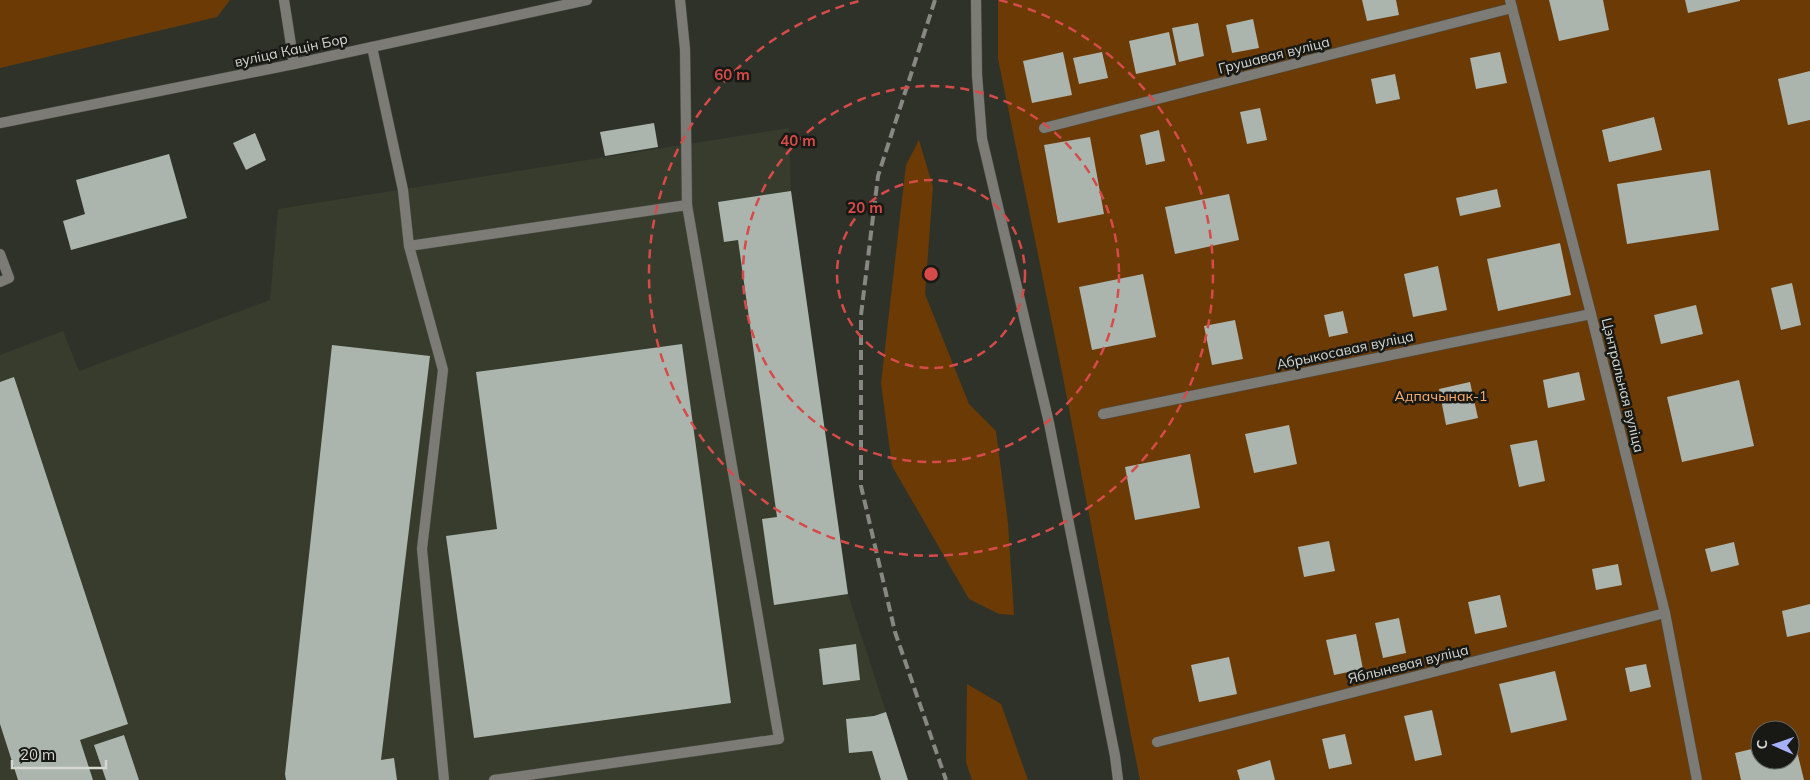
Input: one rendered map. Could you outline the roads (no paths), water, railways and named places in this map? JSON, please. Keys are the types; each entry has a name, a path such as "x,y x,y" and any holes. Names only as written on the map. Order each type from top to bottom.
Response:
{"street":[{"path":"284,0 294,64"},
{"name":"вуліца Кацін Бор","path":"0,123 294,64 587,0"},
{"path":"494,780 779,739 687,205 688,145 685,48 680,0"},
{"path":"976,0 977,74 982,139 1048,423 1114,746 1118,780"},
{"name":"Грушавая вуліца","path":"1044,128 1511,4"},
{"name":"Цэнтральная вуліца","path":"1511,4 1591,314 1665,613 1697,780"},
{"path":"372,47 404,190 409,246 443,370 422,549 444,780"},
{"path":"409,246 687,205"},
{"path":"0,254 9,278 0,282"},
{"name":"Абрыкосавая вуліца","path":"1103,414 1591,314"},
{"name":"Яблыневая вуліца","path":"1157,742 1665,613"}],"railway":[{"path":"935,0 878,176 861,315 861,486 895,632 946,780"}],"park label":[{"name":"Адпачынак-1","path":"1441,396"}]}
